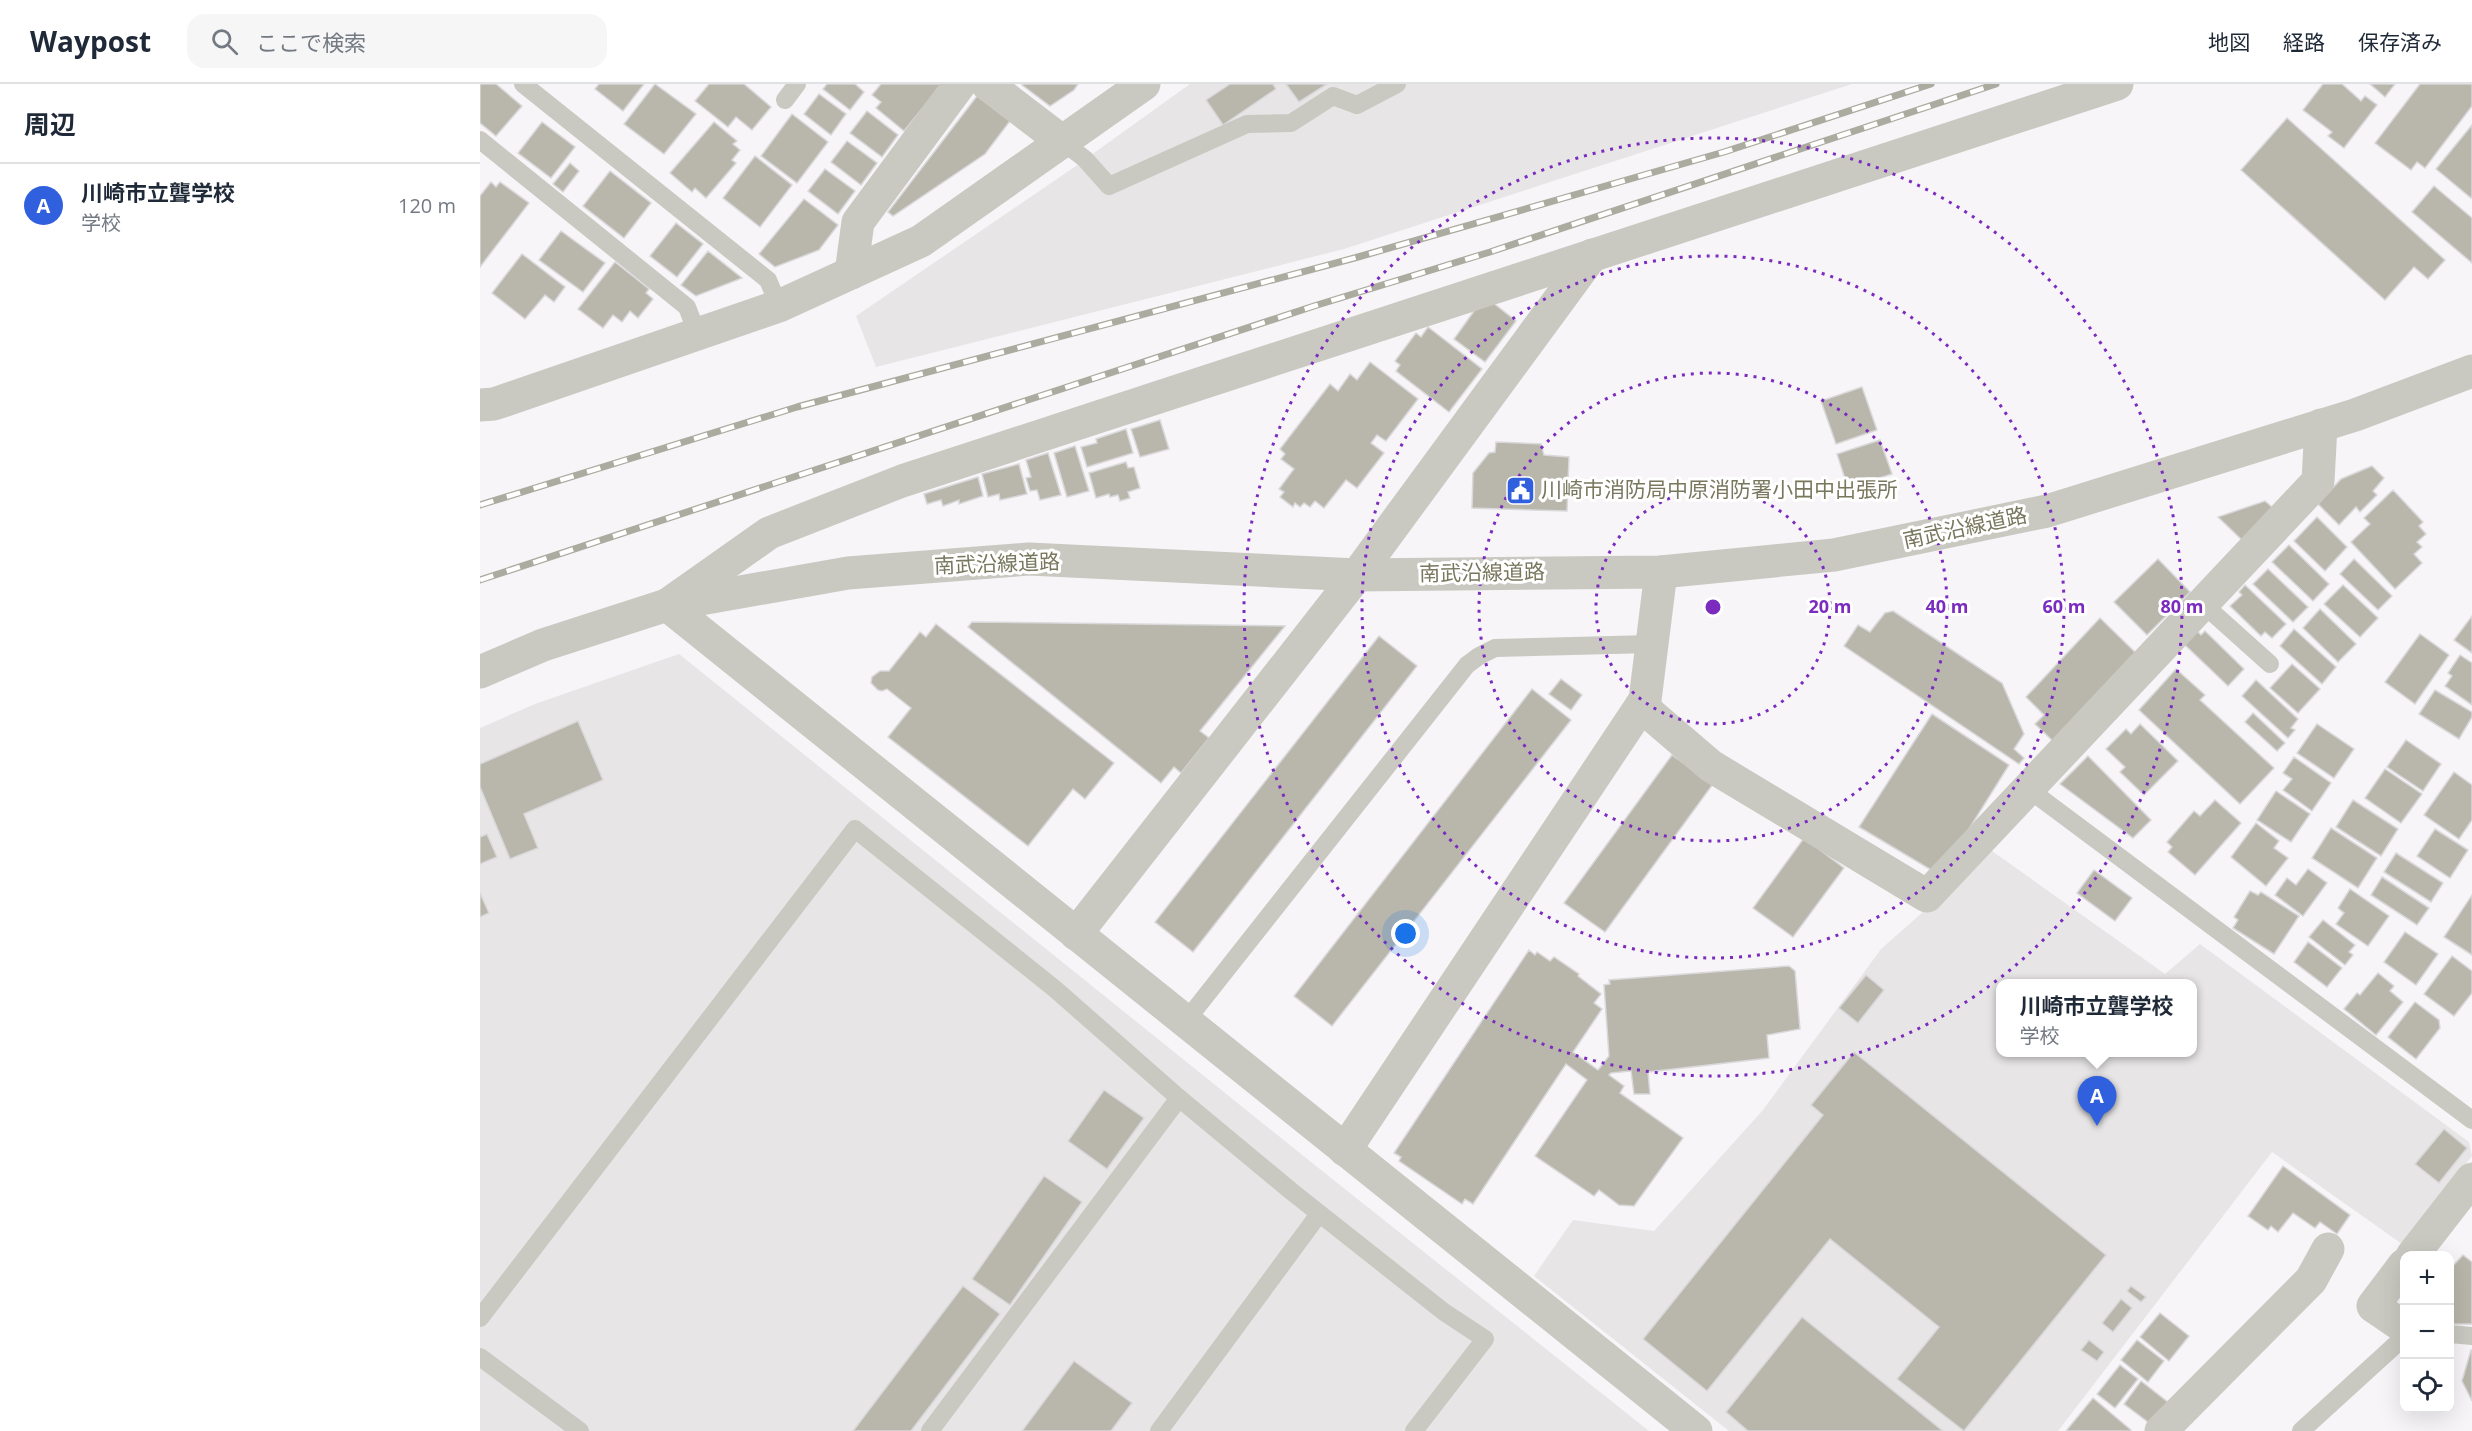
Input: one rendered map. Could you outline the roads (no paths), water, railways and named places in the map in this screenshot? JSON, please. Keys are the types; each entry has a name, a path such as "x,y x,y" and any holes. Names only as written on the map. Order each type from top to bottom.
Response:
{"street":[{"path":"851,273 858,222 960,84"},
{"path":"480,405 494,404 779,306 921,241 1144,84"},
{"path":"1696,1431 667,605 769,532 902,481 2117,84"},
{"path":"993,86 1063,142"},
{"path":"1076,934 1357,575 1592,255"},
{"name":"南武沿線道路","path":"480,672 543,645 667,605 848,573 1029,559 1357,575 1661,572 1834,555 2047,511 2321,425 2472,371"},
{"path":"1641,706 1711,766 1927,896 2318,481 2321,425"},
{"path":"1345,1150 1645,700 1661,572"},
{"path":"2416,1251 2472,1179"},
{"path":"2161,1431 2311,1280 2328,1249"},
{"path":"2400,1270 2373,1306 2400,1324"}],"lane":[{"path":"523,84 768,280 779,306"},
{"path":"785,100 797,84"},
{"path":"1063,142 1085,159 1109,186 1247,124 1292,123 1333,96 1357,105 1397,84"},
{"path":"480,140 687,307 697,333"},
{"path":"2202,603 2270,664"},
{"path":"1185,1022 1460,675 1479,656 1495,648 1651,644"},
{"path":"2028,788 2472,1120"},
{"path":"480,1318 855,829 1055,989 1179,1098 1319,1214 1444,1312 1485,1339 1414,1431"},
{"path":"930,1431 1179,1098"},
{"path":"1159,1431 1319,1214"},
{"path":"2454,1334 2472,1336"},
{"path":"2301,1431 2400,1341"},
{"path":"480,1357 580,1431"}],"railway":[{"path":"480,505 797,407 1358,257 1724,152 1931,84"},
{"path":"480,580 1314,306 1490,252 1996,84"}],"place":[{"name":"川崎市消防局中原消防署小田中出張所","path":"1520,490"},
{"name":"川崎市立聾学校","path":"2097,1126"}]}
